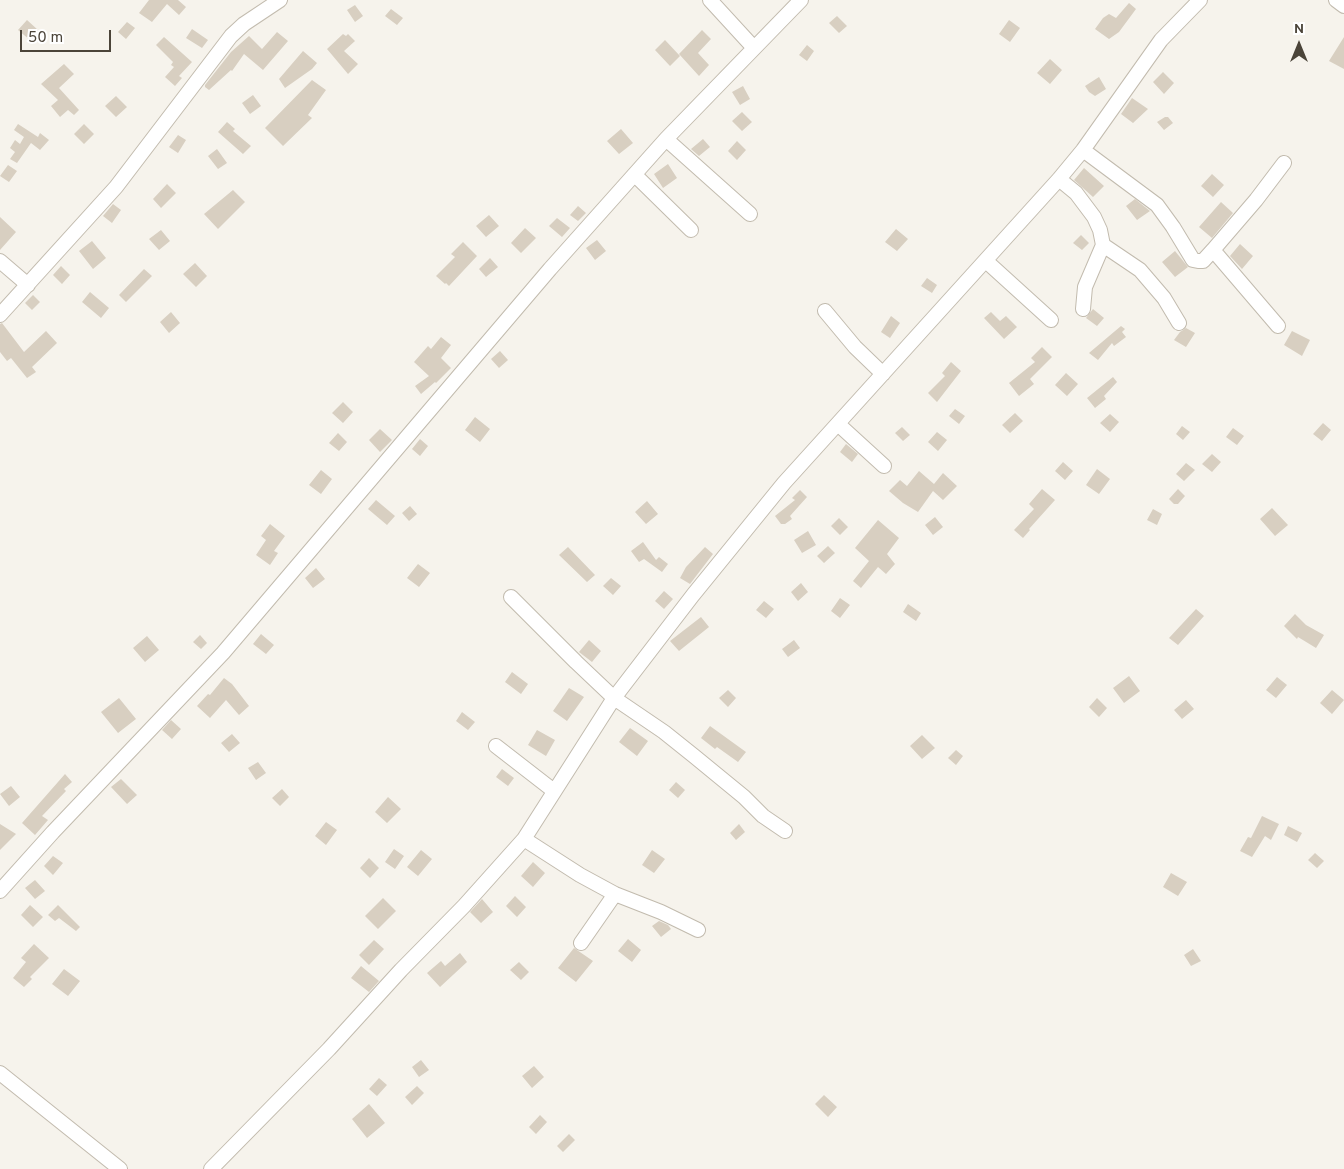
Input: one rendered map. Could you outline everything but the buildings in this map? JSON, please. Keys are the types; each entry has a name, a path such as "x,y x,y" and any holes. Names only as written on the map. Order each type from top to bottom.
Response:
{"street":[{"path":"0,315 116,187 231,36 244,24 280,0"},
{"path":"710,0 754,48"},
{"path":"0,891 67,817 223,653 550,269 666,139 801,0"},
{"path":"211,1169 329,1049 401,970 464,906 524,839 614,698 747,528 1059,179 1083,150 1161,40 1200,0"},
{"path":"1336,0 1344,6"},
{"path":"666,139 750,214"},
{"path":"1083,150 1157,205 1193,260 1203,261 1256,200 1284,163"},
{"path":"635,175 691,230"},
{"path":"1059,179 1076,193 1094,216 1100,230 1103,245 1085,287 1083,309"},
{"path":"1103,245 1140,270 1164,298 1179,323"},
{"path":"1213,250 1278,326"},
{"path":"0,261 28,285"},
{"path":"986,261 1051,320"},
{"path":"825,311 855,347 883,374"},
{"path":"838,424 884,466"},
{"path":"512,597 614,698 664,732 744,797 763,816 786,831"},
{"path":"496,746 554,791"},
{"path":"524,839 580,875 615,894 661,912 698,930"},
{"path":"581,943 615,894"},
{"path":"0,1073 120,1169"}]}
